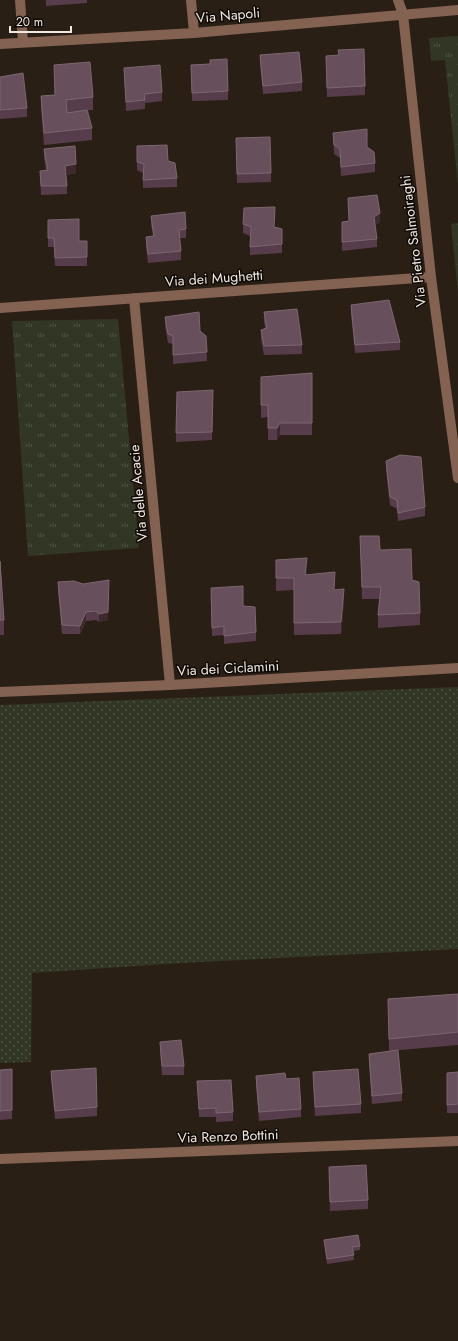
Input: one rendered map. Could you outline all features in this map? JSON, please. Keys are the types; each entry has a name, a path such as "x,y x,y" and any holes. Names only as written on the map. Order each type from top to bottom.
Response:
{"street":[{"path":"20,0 23,42"},
{"path":"191,0 194,33"},
{"name":"Via Pietro Salmoiraghi","path":"398,0 402,14 431,277 458,478"},
{"name":"Via Napoli","path":"0,44 194,33 458,10"},
{"name":"Via dei Mughetti","path":"0,308 431,277"},
{"name":"Via delle Acacie","path":"134,298 170,685"},
{"name":"Via dei Ciclamini","path":"0,692 170,685 458,668"},
{"name":"Via Renzo Bottini","path":"0,1159 458,1141"}],"green space":[{"path":"458,36 458,185 445,60 431,61 429,38"},
{"path":"458,223 458,293 451,224"},
{"path":"118,319 139,548 28,556 12,321"},
{"path":"458,687 458,949 181,963 32,973 31,1062 0,1063 0,705"}],"building":[{"path":"364,49 365,86 327,88 326,56 339,55 338,50"},
{"path":"299,52 302,82 263,86 260,55"},
{"path":"227,59 228,91 192,93 191,65 210,64 210,60"},
{"path":"90,62 93,97 66,100 67,113 87,110 92,128 44,133 41,96 55,95 54,65"},
{"path":"160,65 162,92 144,94 145,100 126,102 124,68"},
{"path":"23,73 27,108 0,110 0,77"},
{"path":"367,129 367,147 374,152 375,163 341,167 340,149 334,145 333,133"},
{"path":"270,137 271,173 237,174 236,138"},
{"path":"167,145 168,161 175,163 177,178 143,180 144,164 137,162 137,146"},
{"path":"75,146 76,164 65,166 67,186 41,186 40,171 48,170 44,149"},
{"path":"377,195 380,213 374,217 377,239 342,242 342,222 349,221 348,198"},
{"path":"275,207 274,227 282,229 282,244 250,247 251,227 243,224 244,208"},
{"path":"185,212 186,229 179,230 181,251 148,254 146,237 154,236 151,216"},
{"path":"79,219 79,241 87,241 87,257 55,258 54,238 48,238 48,220"},
{"path":"389,300 400,342 355,345 351,305"},
{"path":"297,309 302,345 264,346 261,330 267,328 264,312"},
{"path":"199,312 200,331 206,336 207,352 173,355 173,336 168,334 165,317"},
{"path":"312,373 312,423 280,423 277,428 268,428 268,405 261,405 261,377"},
{"path":"213,390 212,432 176,433 177,392"},
{"path":"400,455 421,457 425,507 398,513 397,500 390,497 386,461"},
{"path":"360,536 379,536 380,550 411,549 412,580 419,582 420,613 378,615 381,587 362,587"},
{"path":"307,558 305,575 335,572 334,590 344,589 341,622 294,623 294,578 276,578 276,560"},
{"path":"0,561 4,620 0,620"},
{"path":"109,580 108,612 99,614 96,611 86,612 80,626 62,625 58,582 74,581 83,584"},
{"path":"243,586 243,606 255,607 256,632 224,636 224,626 212,628 211,588"},
{"path":"458,994 458,1032 389,1039 388,999"},
{"path":"181,1040 184,1066 162,1066 160,1042"},
{"path":"398,1050 402,1093 372,1096 369,1054"},
{"path":"96,1068 97,1107 55,1111 51,1071"},
{"path":"12,1069 12,1110 0,1111 0,1070"},
{"path":"358,1069 361,1104 315,1107 313,1072"},
{"path":"458,1072 458,1104 447,1105 447,1073"},
{"path":"285,1073 286,1079 299,1078 301,1109 259,1112 256,1076"},
{"path":"231,1080 233,1112 216,1113 216,1108 199,1109 197,1081"},
{"path":"366,1165 368,1200 330,1202 329,1167"},
{"path":"358,1235 360,1246 352,1247 354,1255 327,1259 324,1240"}]}
